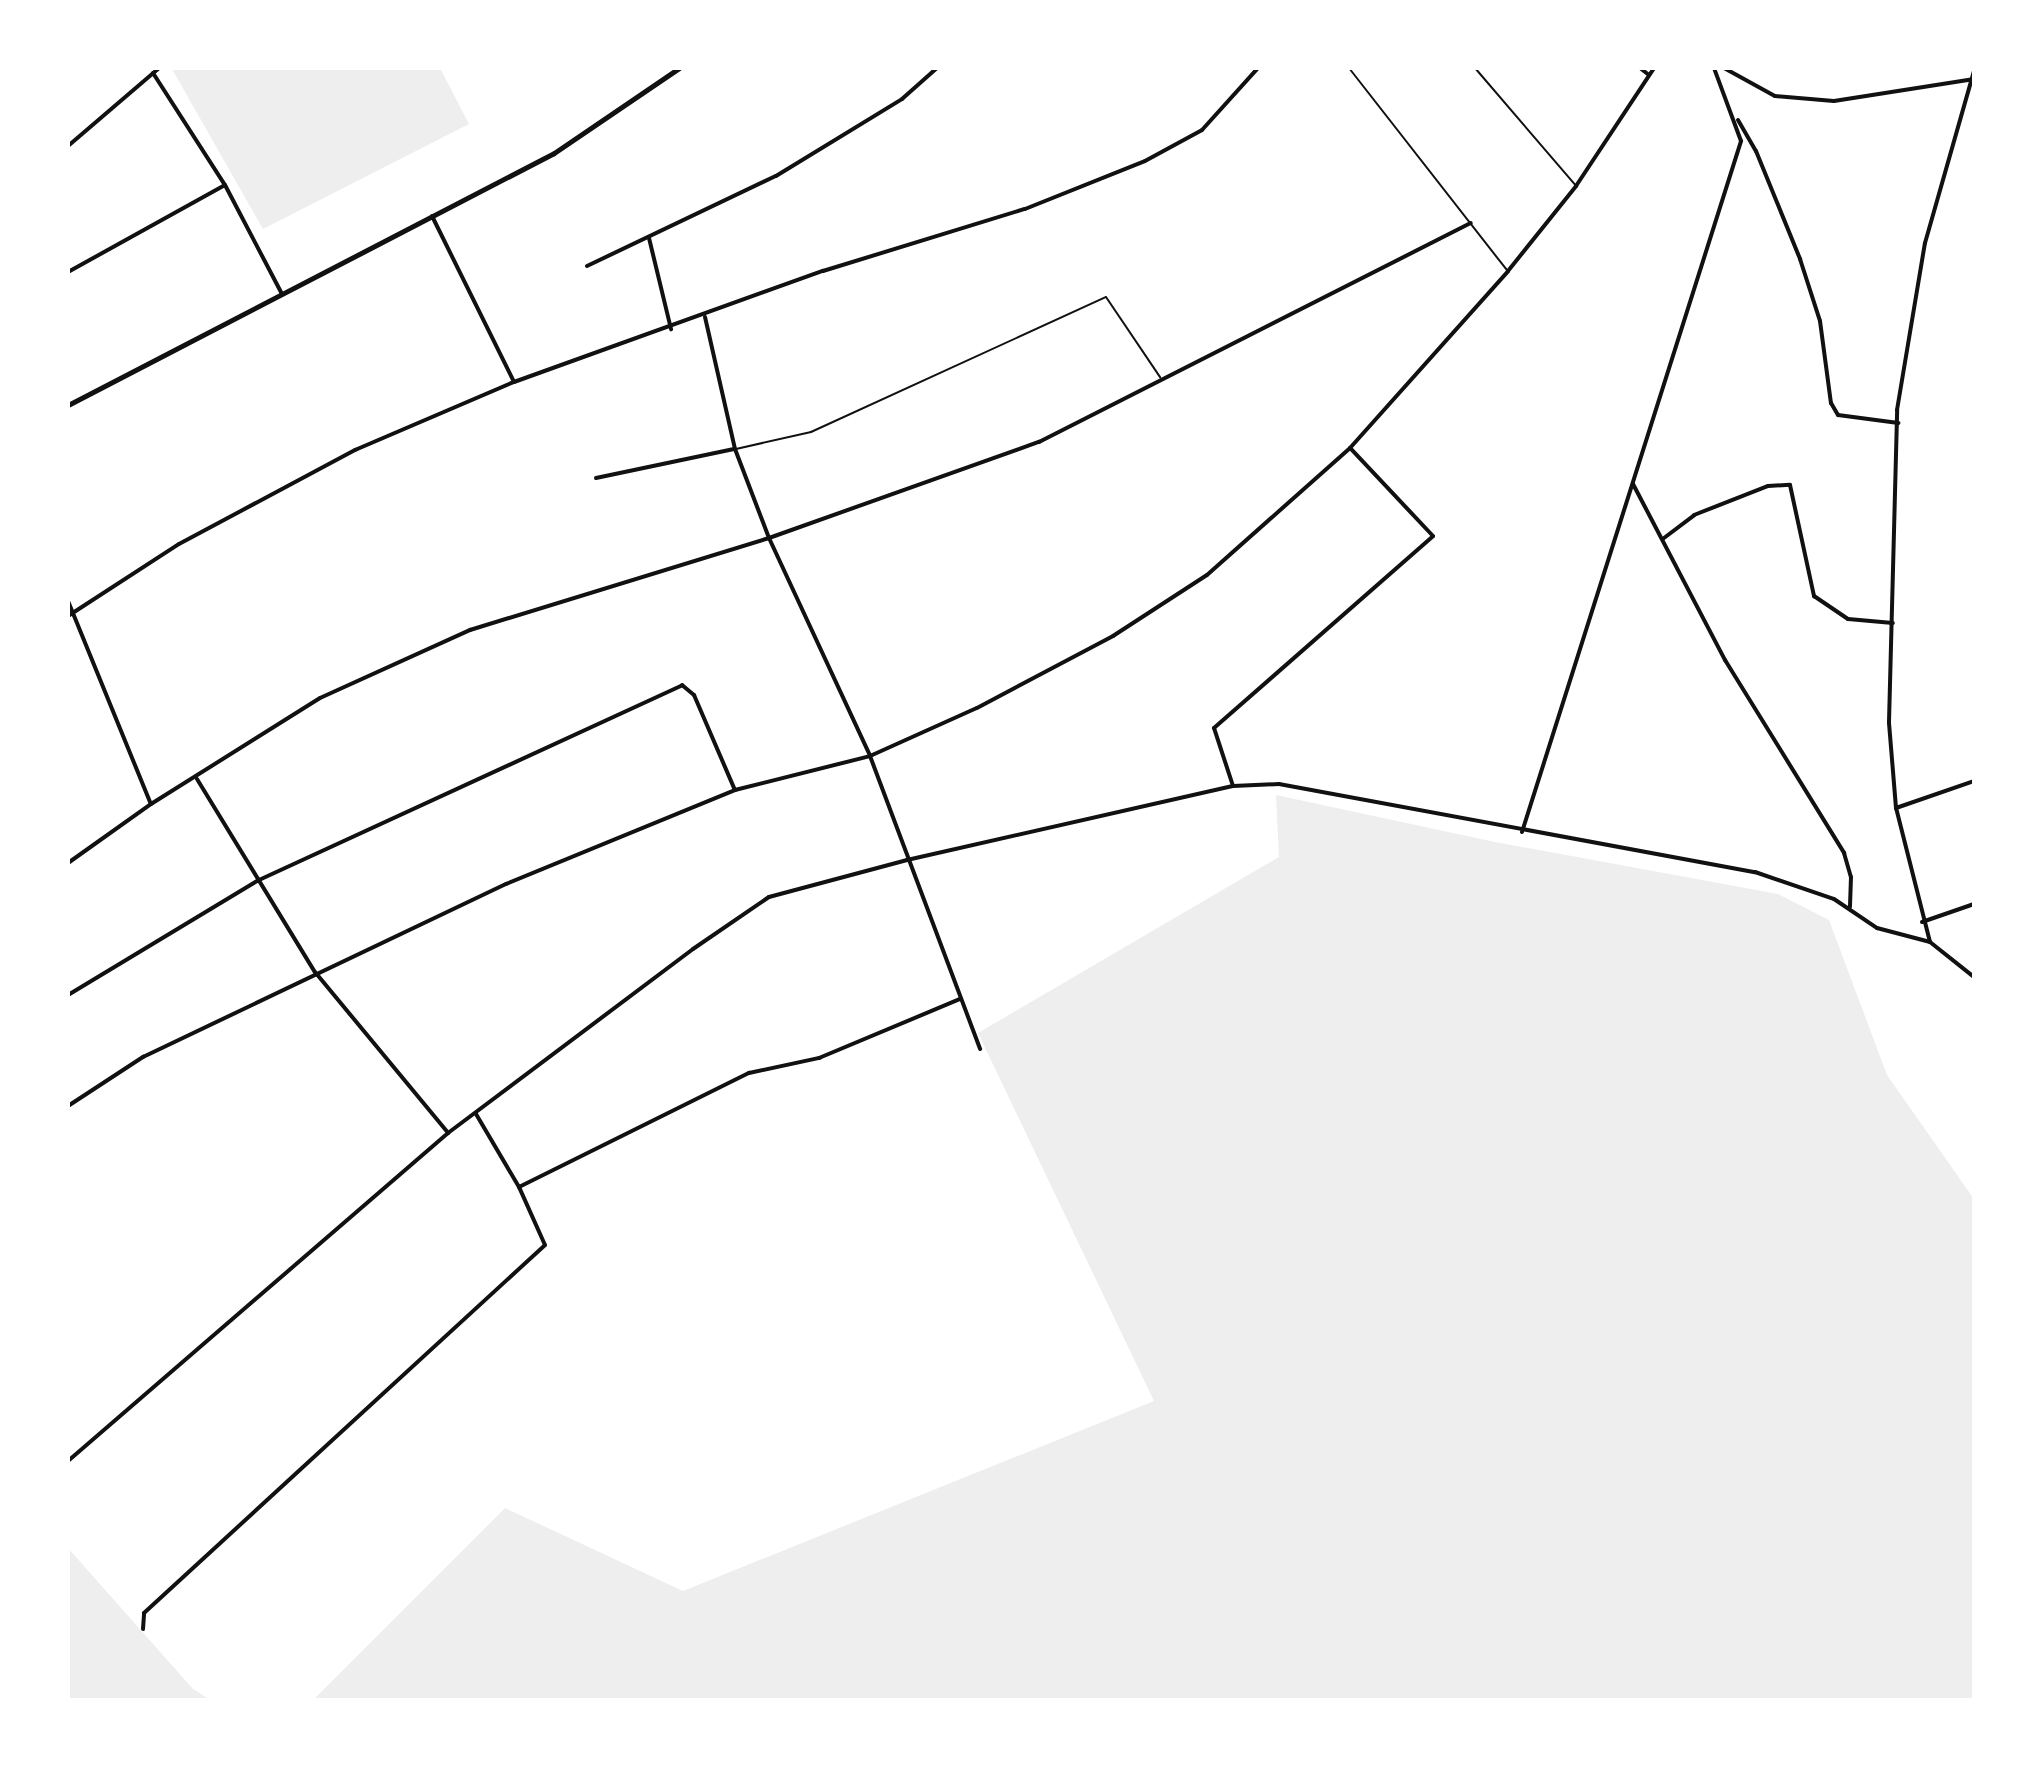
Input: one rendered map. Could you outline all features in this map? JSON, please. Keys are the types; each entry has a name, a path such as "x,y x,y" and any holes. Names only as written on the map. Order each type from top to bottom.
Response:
{"street":[{"path":"68,146 159,68"},
{"path":"68,405 554,153 679,68"},
{"path":"587,266 776,176 902,99 937,68"},
{"path":"68,616 179,544 355,450 514,382 705,317 823,271 1025,209 1145,161 1202,130 1258,68"},
{"path":"1640,68 1649,75"},
{"path":"68,1106 143,1057 315,972 506,884 735,790 870,756 977,708 1113,636 1207,575 1350,448 1508,271 1576,186 1654,68"},
{"path":"1714,68 1735,115 1756,151 1800,259 1820,321 1831,403 1838,415 1898,423"},
{"path":"1724,68 1775,96 1834,101 1971,80"},
{"path":"1930,942 1922,922 1896,808 1889,722 1898,423 1925,243 1974,71"},
{"path":"153,73 225,185 282,294"},
{"path":"1522,832 1734,167 1741,141 1735,115"},
{"path":"68,272 225,185"},
{"path":"432,216 514,382"},
{"path":"68,863 151,804 197,779 320,698 470,630 769,538 1039,442 1160,377 1471,223"},
{"path":"649,238 671,329"},
{"path":"705,317 735,449 769,538 870,756 980,1049"},
{"path":"1233,786 1214,728 1433,536 1350,448"},
{"path":"596,478 735,449"},
{"path":"1633,484 1664,538 1725,660 1844,853 1851,877 1850,907"},
{"path":"1664,538 1694,515 1768,486 1790,485 1814,596 1823,606 1848,619 1893,623"},
{"path":"68,601 75,611 151,804"},
{"path":"68,995 259,880 682,685 694,695 735,790"},
{"path":"197,779 315,972 448,1133"},
{"path":"1896,808 1974,781"},
{"path":"68,1461 448,1133 769,897 907,860 1233,786 1279,784 1522,832 1755,872 1850,907 1877,928 1930,942 1974,977"},
{"path":"1922,922 1974,904"},
{"path":"519,1187 749,1073 819,1058 960,999"},
{"path":"143,1629 144,1613 545,1245 519,1187 475,1113"}],"lane":[{"path":"1349,68 1508,271"},
{"path":"1475,68 1576,186"},
{"path":"735,449 811,432 1106,297 1160,377"}],"shaded area":[{"path":"440,68 469,124 263,229 172,69"},
{"path":"1276,795 1495,842 1778,894 1829,920 1887,1075 1974,1199 1974,1700 313,1700 505,1508 683,1591 1154,1401 978,1033 1279,857"},
{"path":"68,1548 193,1689 210,1700 68,1700"}]}
